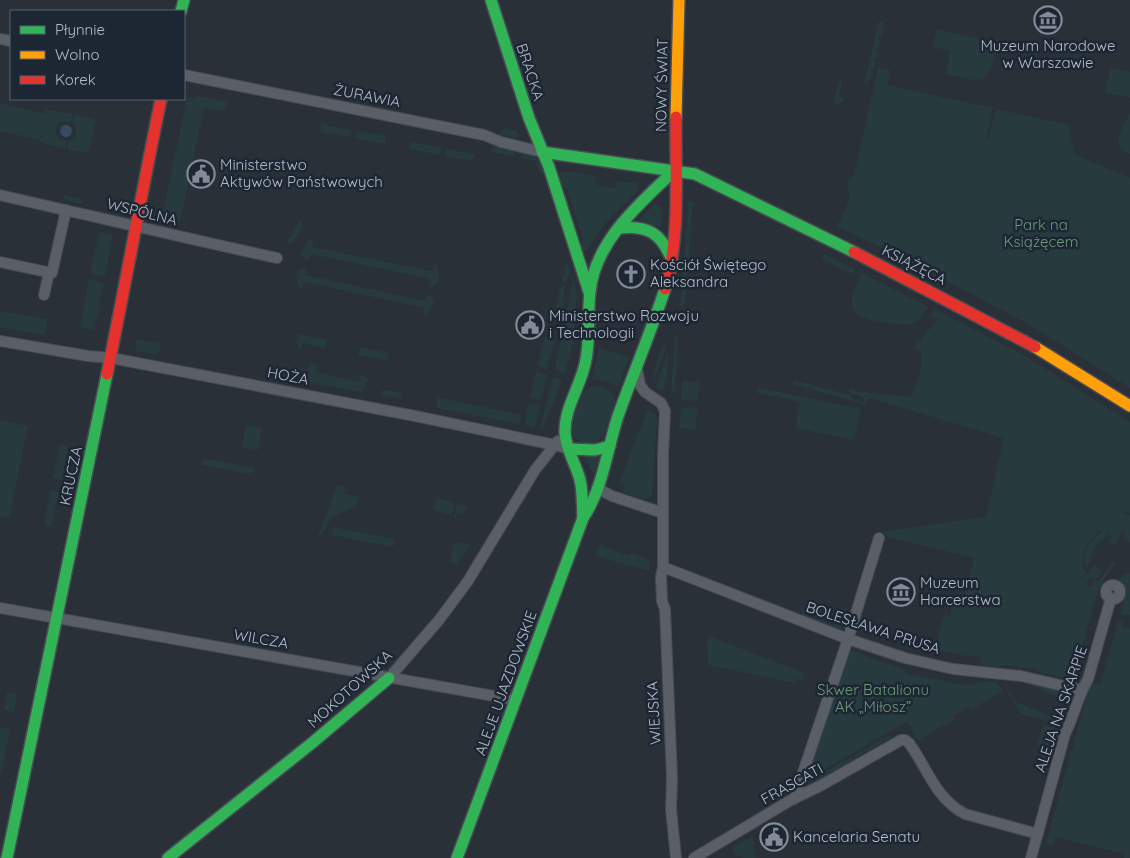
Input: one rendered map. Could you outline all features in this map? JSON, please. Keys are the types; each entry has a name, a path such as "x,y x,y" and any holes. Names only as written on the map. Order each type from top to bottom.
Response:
{"street":[{"name":"BRACKA","path":"491,0 527,111 549,167 590,294"},
{"name":"NOWY ŚWIAT","path":"637,367 661,304 672,261 678,189 675,170 679,0"},
{"name":"ŻURAWIA","path":"185,75 484,135 501,142 542,152"},
{"name":"KRUCZA","path":"6,858 110,358 161,100"},
{"name":"KSIĄŻĘCA","path":"542,152 675,170 700,176 922,286 1031,344 1130,406"},
{"path":"583,518 581,484 565,434 566,421 587,352 592,275 597,259 609,239 675,170"},
{"name":"WSPÓLNA","path":"0,195 276,258"},
{"path":"44,295 50,272 52,273 66,210"},
{"path":"619,228 638,229 657,236 664,242 672,261"},
{"path":"0,262 50,272"},
{"name":"HOŻA","path":"0,340 88,356 110,358 505,434 569,449"},
{"name":"ALEJE UJAZDOWSKIE","path":"457,858 583,518 592,505 618,416 637,367"},
{"name":"WIEJSKA","path":"637,367 640,385 645,392 661,403 665,411 662,513 663,567 661,587 664,608 672,778 671,809 676,858"},
{"name":"MOKOTOWSKA","path":"168,858 390,678 439,620 468,580 535,470 565,434"},
{"path":"569,449 595,450 610,446"},
{"path":"569,449 597,488 612,496 662,513"},
{"path":"794,799 848,639 879,538"},
{"name":"BOLESŁAWA PRUSA","path":"663,567 848,639 905,658 953,669 1021,676 1081,690"},
{"name":"ALEJA NA SKARPIE","path":"1031,858 1065,734 1074,716 1081,690 1088,679 1111,598"},
{"name":"WILCZA","path":"0,608 516,700"},
{"name":"FRASCATI","path":"694,858 794,799 896,742 905,740 912,748 939,793 959,811 1038,834"}],"green space":[{"path":"879,21 884,23 881,37 878,39 879,47 876,49 878,54 873,60 875,67 871,71 872,77 868,81 870,85 864,84"},
{"path":"937,29 997,43 988,74 978,80 946,74 950,51 933,47 927,70"},
{"name":"Park na Książęcem","path":"885,37 879,68 890,70 887,85 993,108 986,139 988,139 996,109 1069,125 1074,154 1130,178 1130,388 1030,325 930,272 837,226 847,206 850,192 847,188 849,179 854,176"},
{"path":"1110,68 1130,72 1130,98 1105,92"},
{"path":"840,78 842,79 839,96 845,98 838,104 833,103"},
{"path":"198,96 227,102 224,111 204,108 180,222 162,217 187,98 196,98"},
{"path":"0,103 45,114 46,109 73,114 71,122 61,121 56,129 59,139 67,141 65,149 39,142 42,131 39,140 0,131"},
{"path":"1130,114 1130,154 1120,147 1119,137 1123,125"},
{"path":"74,115 96,120 88,153 67,149 69,141 76,133 73,123"},
{"path":"322,124 351,130 350,137 320,132"},
{"path":"504,128 517,131 518,138 499,135"},
{"path":"356,131 385,136 385,144 355,138"},
{"path":"413,142 441,148 440,155 410,149 410,144"},
{"path":"495,145 516,149 514,154 510,156 491,152 492,147"},
{"path":"446,149 475,154 473,161 445,156"},
{"path":"522,151 540,162 539,164 541,164 544,174 540,173 535,161 523,158"},
{"path":"562,171 593,175 597,185 614,188 617,182 620,181 637,183 638,190 603,226 586,252 583,251 581,246 583,240 567,190 563,188 559,174"},
{"path":"64,195 83,199 81,204 63,199"},
{"path":"687,201 692,201 693,204 685,303 682,307 680,306"},
{"path":"654,204 663,208 660,227 639,220"},
{"path":"300,221 302,222 302,228 292,243 286,243"},
{"path":"102,232 113,235 105,276 90,274 99,234"},
{"path":"313,240 312,247 432,271 435,263 438,267 439,281 432,287 429,286 430,279 311,254 309,261 302,257 301,253 308,241"},
{"path":"824,254 855,269 852,274 822,259"},
{"path":"568,264 571,271 566,283 562,281 566,265"},
{"path":"301,268 306,269 305,275 426,301 427,295 430,295 434,300 433,305 425,316 423,315 424,308 304,282 302,289 298,284 296,272"},
{"path":"862,273 928,307 916,322 902,325 875,321 857,314 853,309 852,302 856,285"},
{"path":"573,278 577,294 574,333 570,357 564,374 555,369"},
{"path":"89,279 104,283 94,330 80,326"},
{"path":"561,285 565,286 562,308 560,309 556,307"},
{"path":"935,309 1025,356 1130,422 1130,513 1117,510 1130,515 1130,543 1124,539 1128,520 1125,532 1121,532 1115,545 1109,542 1112,537 1108,534 1103,541 1101,540 1089,558 1091,560 1086,568 1084,562 1085,551 1082,561 1082,568 1087,573 1079,578 1087,574 1094,565 1102,570 1096,580 1099,582 1112,561 1115,563 1099,587 1083,648 1075,663 1071,679 1038,672 1036,669 1003,665 1000,667 981,665 981,657 965,656 926,647 928,639 937,641 945,614 950,616 956,594 965,596 974,558 888,537 884,533 885,531 986,517 1004,438 872,399 868,399 866,404 863,404 793,384 794,380 850,395 852,399 863,402 864,397 849,392 850,389 861,392 911,397 921,368 921,350 913,348 938,319 930,317","holes":["1102,529 1103,530 1087,547 1090,541","1091,577 1096,580 1091,587 1086,584"]},
{"path":"0,311 48,319 45,333 43,335 0,327"},
{"path":"299,334 327,340 325,348 303,343 301,350 298,349 299,345 296,344"},
{"path":"675,334 678,337 675,390 671,393"},
{"path":"545,337 555,340 547,369 537,366"},
{"path":"137,339 160,344 161,348 157,355 136,351"},
{"path":"663,345 666,346 653,384 654,369"},
{"path":"360,347 389,353 387,361 358,355"},
{"path":"599,348 629,357 617,387 606,381 592,379"},
{"path":"668,352 668,371 663,391 656,388"},
{"path":"311,364 317,364 316,372 359,382 361,375 366,376 369,382 366,382 362,392 308,382 309,371 306,370"},
{"path":"536,372 547,375 541,400 530,397"},
{"path":"555,376 562,381 543,428 540,429 553,377"},
{"path":"682,381 699,382 698,401 681,400"},
{"path":"595,386 602,386 610,392 614,397 615,405 603,436 595,443 583,444 573,436 573,420 581,396 586,390"},
{"path":"759,388 861,409 854,440 795,428 800,402 757,393"},
{"path":"383,389 401,393 402,399 383,396"},
{"path":"437,397 521,415 520,422 518,424 436,408"},
{"path":"529,403 540,406 534,428 527,426 525,423"},
{"path":"681,407 697,408 696,430 679,428"},
{"path":"647,411 656,414 657,422 652,494 647,498 643,498 624,492 624,485 619,483"},
{"path":"0,420 28,426 9,518 0,516"},
{"path":"246,425 262,428 258,450 242,447"},
{"path":"60,443 68,446 62,479 60,480 53,478"},
{"path":"601,454 594,475 585,457"},
{"path":"203,458 255,468 254,472 248,474 201,465"},
{"path":"337,485 345,487 344,494 360,497 355,506 331,519 317,539"},
{"path":"51,489 59,492 52,526 44,525"},
{"path":"437,498 452,502 454,505 451,515 433,510"},
{"path":"456,504 467,506 467,508 462,514 457,513 454,524"},
{"path":"333,527 395,539 393,547 332,535"},
{"path":"454,543 468,544 470,547 456,564 450,562"},
{"path":"600,544 603,547 629,556 631,553 650,560 649,571 595,556"},
{"path":"1130,573 1130,615 1120,615 1126,590 1119,580 1123,575"},
{"path":"801,610 804,610 807,615 833,625 839,623 840,631 804,617"},
{"path":"1118,622 1123,622 1122,627 1130,629 1130,858 1124,858 1125,854 1056,837 1053,845 1046,842 1090,685 1092,683 1100,685"},
{"path":"708,636 804,673 802,680 795,679 794,683 708,665"},
{"name":"Skwer Batalionu AK „Miłosz”","path":"850,650 905,670 905,673 963,685 996,681 1003,691 972,709 970,706 953,716 954,721 937,728 918,741 908,721 813,776 809,773 812,761"},
{"path":"1030,683 1066,692 1067,700 1029,685"},
{"path":"1007,689 1016,702 1058,719 1056,723 1049,721 1050,719 1046,721 1021,714"},
{"path":"7,692 17,694 14,712 4,710"},
{"path":"1043,725 1060,729 1054,751 1052,752 1040,749 1038,745"},
{"path":"0,727 10,729 1,774 0,774"},
{"path":"890,735 892,737 855,758 854,756"},
{"path":"1040,752 1051,754 1049,767 1037,764"},
{"path":"851,757 853,760 817,781 815,778"},
{"path":"753,836 755,858 744,858 734,854 734,846"}],"water":[{"path":"64,125 68,125 72,131 68,137 64,137 60,133 60,129"}],"traffic: fast":[{"path":"181,10 184,0"},
{"path":"491,0 529,118 549,167 589,292"},
{"path":"542,152 695,174 854,252"},
{"path":"583,518 581,485 567,445 565,424 583,373 587,355 589,301 594,273 600,256 621,224 675,170"},
{"path":"619,228 638,228 652,233 663,243 672,260"},
{"path":"457,858 583,518 590,507 600,482 618,416 665,289"},
{"path":"7,858 107,374"},
{"path":"569,449 595,450 610,446"},
{"path":"168,858 312,743 389,678"}],"traffic: slow":[{"path":"676,117 679,0"},
{"path":"1035,347 1130,406"}],"traffic: jam":[{"path":"107,374 161,100"},
{"path":"665,289 670,269 675,226 676,117"},
{"path":"854,252 1035,347"}],"place":[{"name":"Muzeum Narodowe w Warszawie","path":"1048,20"},
{"name":"Ministerstwo Aktywów Państwowych","path":"201,174"},
{"name":"Kościół Świętego Aleksandra","path":"631,274"},
{"name":"Ministerstwo Rozwoju i Technologii","path":"530,325"},
{"name":"Muzeum Harcerstwa","path":"901,592"},
{"name":"Kancelaria Senatu","path":"774,837"}]}
